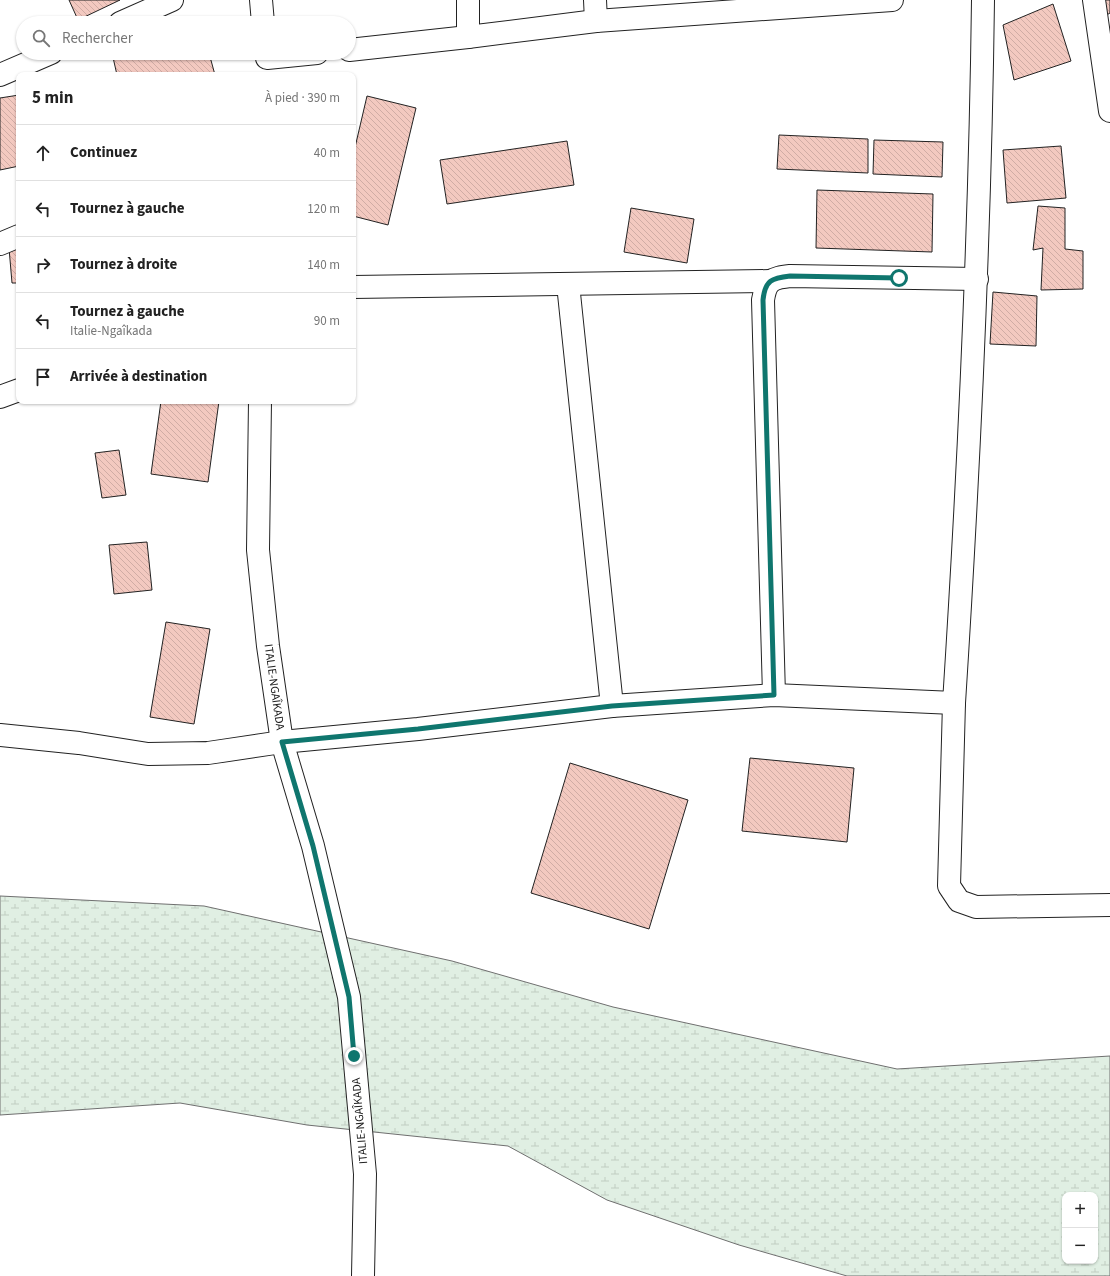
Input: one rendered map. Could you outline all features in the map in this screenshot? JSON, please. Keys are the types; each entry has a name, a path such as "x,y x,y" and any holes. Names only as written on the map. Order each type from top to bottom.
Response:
{"street":[{"path":"136,16 172,0"},
{"path":"262,0 263,16"},
{"path":"468,0 468,37"},
{"path":"356,49 468,37 595,10 892,0"},
{"path":"983,0 977,279 954,703 949,886 959,901 976,907 1110,905"},
{"path":"1094,0 1110,112"},
{"path":"0,75 35,60"},
{"path":"266,62 277,60"},
{"path":"0,244 16,237"},
{"path":"774,695 763,300 764,288 771,281 790,276 977,279"},
{"path":"356,287 771,281"},
{"path":"568,284 612,706"},
{"path":"0,397 16,391"},
{"name":"ITALIE-NGAÎKADA","path":"260,404 258,550 268,646 282,742 313,846 349,997 365,1174 363,1276"},
{"path":"0,735 79,743 148,754 208,753 282,742 418,729 612,706 774,695 954,703"}],"green space":[{"path":"0,896 204,906 452,961 613,1007 897,1069 1110,1056 1110,1276 847,1276 739,1245 607,1200 508,1146 307,1125 180,1103 0,1115"}],"building":[{"path":"69,0 120,0 86,16 76,16"},
{"path":"1098,0 1110,0 1110,13 1100,19"},
{"path":"1053,4 1071,61 1014,80 1003,25"},
{"path":"114,60 211,60 214,72 116,72"},
{"path":"16,95 16,167 0,170 0,98"},
{"path":"367,96 416,108 388,225 356,217 356,143"},
{"path":"779,135 868,139 868,173 777,169"},
{"path":"874,140 943,142 942,177 873,174"},
{"path":"567,141 574,185 447,204 440,160"},
{"path":"1061,146 1066,198 1007,203 1003,150"},
{"path":"817,190 933,194 932,252 816,248"},
{"path":"1038,206 1065,208 1065,249 1083,251 1083,289 1041,290 1043,248 1033,250"},
{"path":"631,208 694,219 687,263 624,252"},
{"path":"16,247 16,283 12,283 9,248"},
{"path":"993,292 1037,296 1036,346 990,344"},
{"path":"161,404 219,404 208,482 151,474"},
{"path":"119,450 126,495 102,498 95,453"},
{"path":"147,542 152,590 114,594 109,545"},
{"path":"166,622 210,629 194,724 150,717"},
{"path":"750,758 854,768 847,842 742,831"},
{"path":"570,763 688,800 649,929 531,893"}],"route":[{"path":"354,1056 349,997 313,846 282,742 418,729 612,706 774,695 763,300 764,288 771,281 790,276 899,278"}]}
